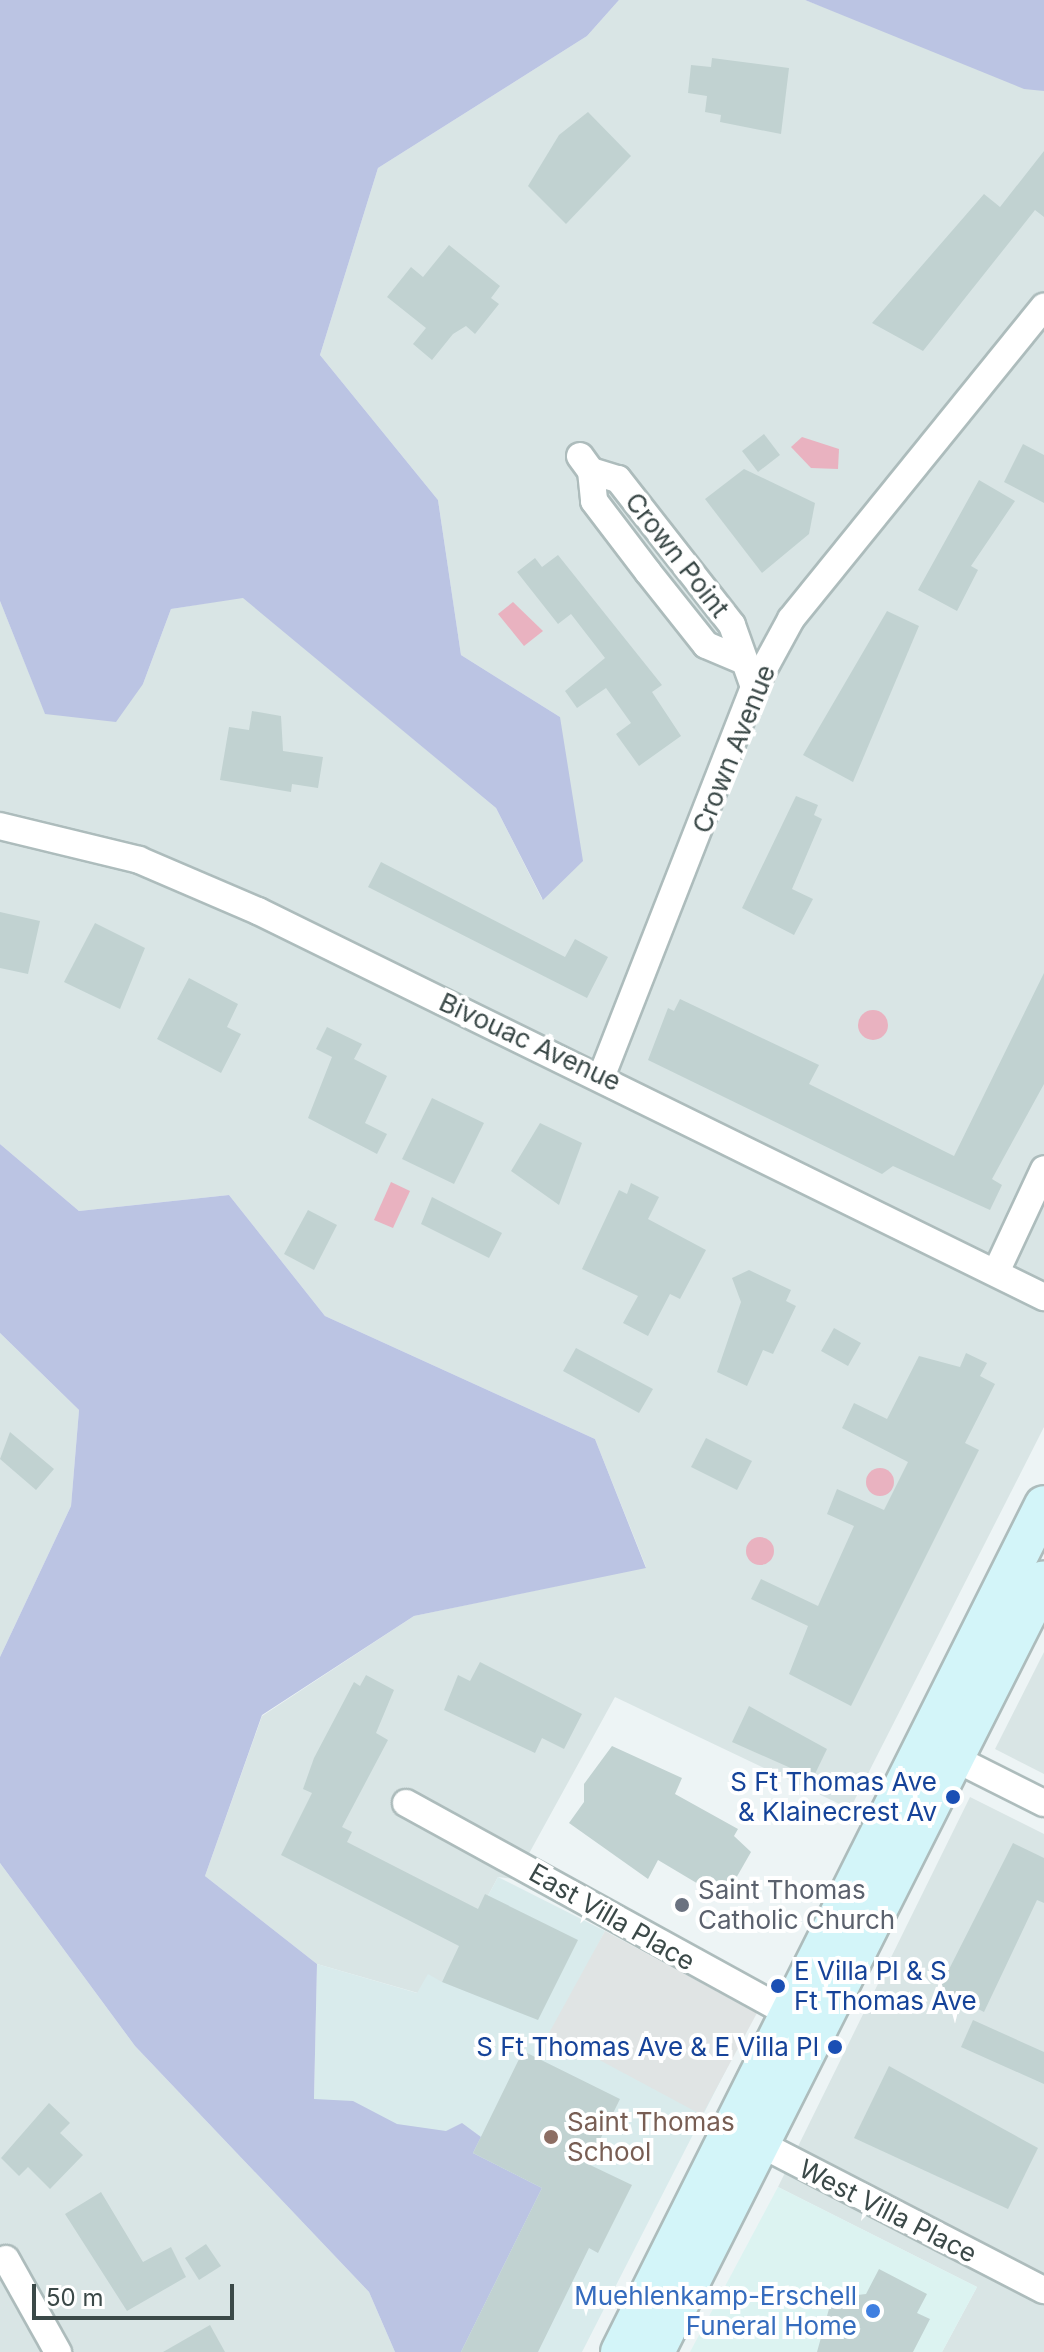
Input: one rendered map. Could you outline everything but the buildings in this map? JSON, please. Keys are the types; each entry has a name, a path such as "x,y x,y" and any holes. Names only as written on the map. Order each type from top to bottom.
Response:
{"main road":[{"path":"655,2352 748,2137 940,1751 1044,1505"},
{"path":"940,1751 1044,1580"},
{"path":"620,2352 748,2137"}],"street":[{"name":"Crown Avenue","path":"602,1075 754,687 828,569 1044,307"},
{"name":"Crown Point","path":"586,464 618,479 732,625 739,659 754,687"},
{"name":"Bivouac Avenue","path":"0,826 174,874 602,1075 997,1270 1044,1297"},
{"path":"997,1270 1044,1169"},
{"path":"940,1751 1044,1803"},
{"name":"East Villa Place","path":"406,1803 803,2022"},
{"name":"West Villa Place","path":"748,2137 1044,2290"},
{"path":"6,2259 58,2352"}],"shaded area":[{"path":"0,0 619,0 587,36 378,168 320,355 438,500 461,655 560,717 583,861 543,900 496,808 243,598 171,609 143,684 116,722 45,714 0,601"},
{"path":"619,0 805,0 1044,91 1044,1427 850,1809 615,1697 515,1879 498,1877 442,1982 418,1993 317,1964 205,1876 262,1716 414,1616 646,1567 595,1439 325,1316 229,1195 79,1211 0,1144 0,601 45,713 143,684 171,609 243,597 496,808 542,899 560,717 461,655 438,500 320,355 378,168 587,36"},
{"path":"805,0 1044,0 1044,91 1024,89"},
{"path":"802,437 839,449 838,469 811,468 791,447"},
{"path":"513,602 543,631 524,646 498,614"},
{"path":"873,1010 883,1015 888,1025 883,1035 873,1040 863,1035 858,1025 863,1015"},
{"path":"0,1144 79,1211 229,1195 325,1316 595,1439 646,1568 414,1616 262,1715 205,1876 317,1964 314,2099 353,2101 397,2124 446,2131 462,2123 481,2137 473,2153 542,2188 461,2352 395,2352 369,2292 135,2046 0,1863 0,1657 71,1506 79,1410 0,1333"},
{"path":"391,1182 410,1191 393,1228 374,1220"},
{"path":"0,1333 79,1410 71,1506 0,1657"},
{"path":"880,1468 890,1472 894,1482 890,1492 880,1496 870,1492 866,1482 870,1472"},
{"path":"760,1537 770,1541 774,1551 770,1561 760,1565 750,1561 746,1551 750,1541"},
{"path":"1044,1652 1044,1774 995,1749"},
{"path":"970,1797 1044,1834 1044,2352 942,2352 977,2287 778,2187"},
{"path":"0,1863 135,2046 369,2292 395,2352 0,2352"},
{"path":"498,1877 605,1931 577,1985 729,2064 582,2352 395,2352 314,2099 317,1964 417,1993 428,1974 442,1982"},
{"path":"605,1931 757,2013 702,2115 549,2033"},
{"path":"778,2187 977,2287 942,2352 690,2352"}],"place":[{"name":"S Ft Thomas Ave & Klainecrest Av","path":"953,1797"},
{"name":"Saint Thomas Catholic Church","path":"682,1905"},
{"name":"E Villa Pl & S Ft Thomas Ave","path":"778,1986"},
{"name":"S Ft Thomas Ave & E Villa Pl","path":"835,2047"},
{"name":"Saint Thomas School","path":"551,2137"},
{"name":"Muehlenkamp-Erschell Funeral Home","path":"873,2311"}]}
